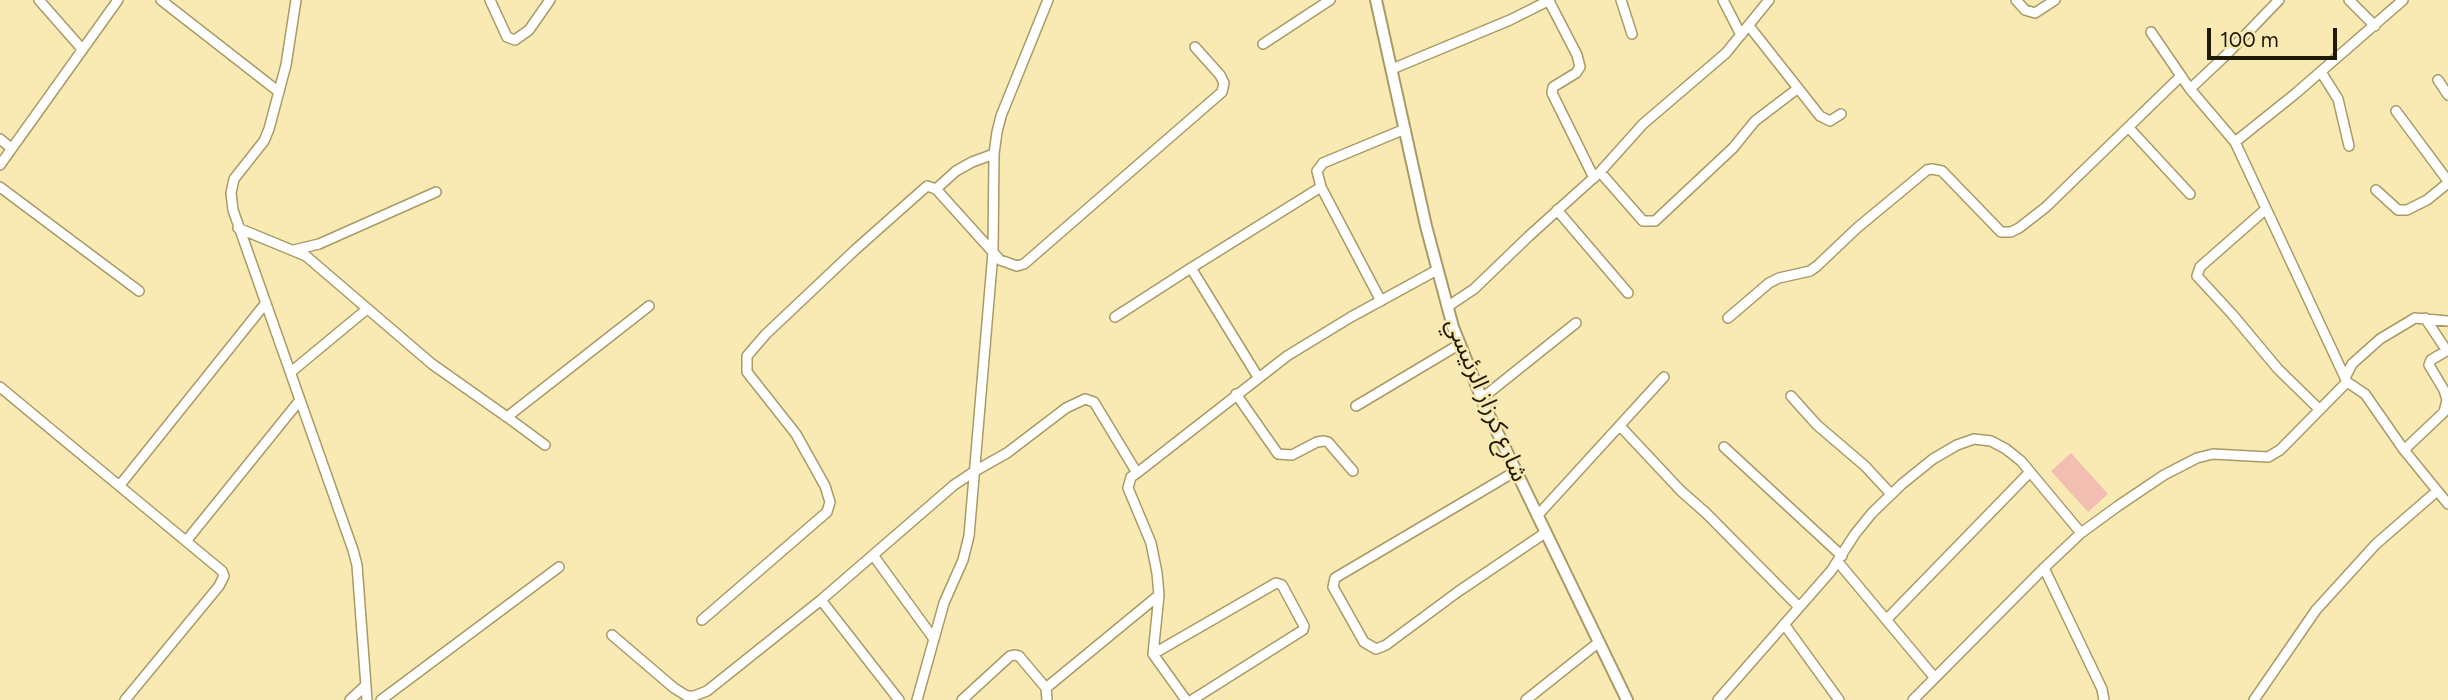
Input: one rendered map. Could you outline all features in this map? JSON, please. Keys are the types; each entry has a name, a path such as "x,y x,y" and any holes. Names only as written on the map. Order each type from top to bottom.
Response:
{"street":[{"path":"39,0 82,49"},
{"path":"0,164 118,0"},
{"path":"161,0 279,92"},
{"path":"296,0 286,65 264,141 234,179 231,193 238,228 357,565 367,700"},
{"path":"489,0 507,37 515,40 529,30 550,0"},
{"path":"916,699 944,603 966,549 993,252 994,154 1000,116 1048,0"},
{"path":"1263,44 1330,0"},
{"name":"شارع كرزاز الرئيسي","path":"1376,0 1437,270 1460,344 1481,398 1627,700"},
{"path":"1392,69 1550,0 1577,55 1580,67 1553,86 1552,93 1597,175 1643,221 1655,221 1733,148 1755,121 1797,89"},
{"path":"1621,0 1632,34"},
{"path":"1723,0 1741,35"},
{"path":"1447,307 1474,289 1597,175 1643,124 1726,53 1769,0"},
{"path":"2016,0 2025,10 2035,13 2055,0"},
{"path":"2190,89 2279,0"},
{"path":"2349,0 2375,26"},
{"path":"2235,142 2403,0"},
{"path":"1749,26 1797,89 1826,120 1841,114"},
{"path":"2151,32 2190,89 2235,142 2346,380 2365,394 2404,450 2448,504"},
{"path":"702,620 827,512 830,502 825,486 796,434 747,372 747,356 766,334 924,188 931,186 936,189 1007,264 1017,267 1024,264 1217,96 1224,83 1195,47"},
{"path":"2321,72 2337,99 2349,146"},
{"path":"1728,318 1769,283 1810,271 1817,266 1857,228 1927,170 1942,171 1994,227 2006,233 2019,228 2046,207 2181,76"},
{"path":"2438,80 2448,95"},
{"path":"2376,190 2398,210 2407,210 2427,200 2448,182 2396,111"},
{"path":"2129,128 2190,194"},
{"path":"1381,300 1317,175 1323,163 1405,129"},
{"path":"0,139 12,148"},
{"path":"936,189 956,171 994,154"},
{"path":"0,187 139,290"},
{"path":"1115,317 1321,187"},
{"path":"294,250 319,244 436,192"},
{"path":"2266,209 2200,267 2197,276 2278,369 2319,409"},
{"path":"1557,210 1628,293"},
{"path":"238,228 306,256 438,369 545,445"},
{"path":"1191,268 1211,296 1258,377"},
{"path":"1186,700 1153,654 1159,595 1157,573 1151,543 1128,488 1131,477 1287,356 1437,270"},
{"path":"120,485 265,304"},
{"path":"507,417 649,306"},
{"path":"291,372 367,309"},
{"path":"1913,700 2081,533 2138,491 2197,458 2213,454 2268,457 2280,450 2346,380 2352,364 2381,339 2415,318 2448,321"},
{"path":"2404,450 2444,412 2446,400 2444,390 2429,365 2431,360 2447,351 2425,318"},
{"path":"1481,398 1576,323"},
{"path":"1356,406 1460,344"},
{"path":"1537,516 1664,377"},
{"path":"0,387 222,570 222,582 125,700"},
{"path":"1236,394 1278,454 1292,455 1324,440 1353,471"},
{"path":"1791,396 1817,425 1865,466 1891,494"},
{"path":"612,635 674,688 694,696 707,691 975,471 1007,453 1073,403 1085,399 1094,402 1137,473"},
{"path":"187,540 300,400"},
{"path":"1619,426 1799,607"},
{"path":"1722,698 1840,559 1855,534 1891,494 1944,452 1974,439 1991,441 2006,449 2030,472 2081,533"},
{"path":"1724,447 1840,559 1934,677"},
{"path":"1516,471 1335,578 1332,584 1334,590 1364,642 1377,649 1545,533"},
{"path":"1886,620 2030,472"},
{"path":"2255,700 2316,610 2376,544 2437,491"},
{"path":"873,555 934,639"},
{"path":"381,700 559,567"},
{"path":"2044,568 2102,689 2104,700"},
{"path":"1153,654 1276,583 1282,585 1304,625 1303,630 1192,700"},
{"path":"1046,688 1159,595"},
{"path":"821,600 899,700"},
{"path":"1784,624 1839,700"},
{"path":"1526,700 1599,642"},
{"path":"962,700 1014,654 1046,688 1047,700"},
{"path":"350,700 366,685"}],"shaded area":[{"path":"2071,453 2108,494 2088,512 2051,471"}]}
